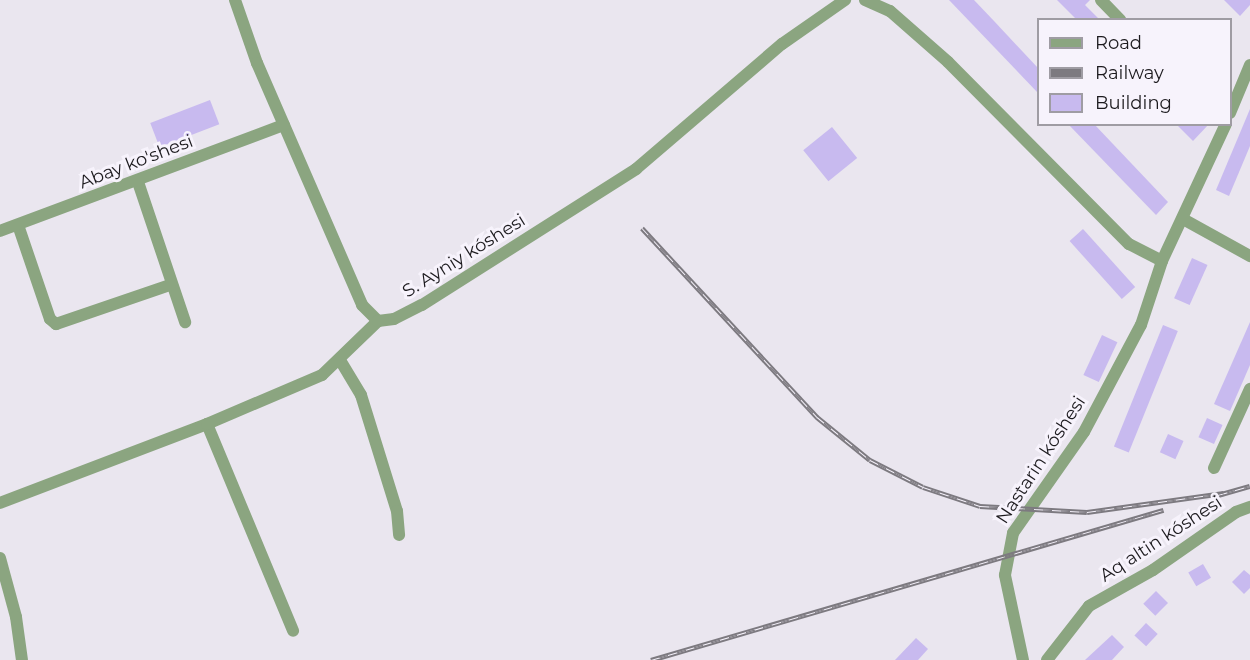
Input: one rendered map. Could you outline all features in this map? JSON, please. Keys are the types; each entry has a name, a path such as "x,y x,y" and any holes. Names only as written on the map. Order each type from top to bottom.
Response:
{"street":[{"path":"236,0 284,124 362,305 378,321"},
{"name":"S. Ayniy kóshesi","path":"0,504 207,424 322,375 378,321 394,319 422,305 636,169 782,44 845,0"},
{"path":"865,0 890,10 948,62 1129,244 1162,261"},
{"path":"1101,0 1118,18"},
{"path":"1232,107 1250,65"},
{"name":"Abay ko'shesi","path":"0,231 138,182 284,124"},
{"name":"Nastarin kóshesi","path":"1023,660 1005,575 1014,533 1084,432 1141,325 1162,261 1224,126"},
{"path":"138,182 170,285 185,322"},
{"path":"1183,219 1250,256"},
{"path":"18,225 50,318 56,324 170,285"},
{"path":"340,360 361,395 397,511 399,535"},
{"path":"1214,468 1250,389"},
{"path":"207,424 293,631"},
{"name":"Aq altin kóshesi","path":"1047,660 1089,606 1153,570 1236,512 1250,507"},
{"path":"0,558 22,660"}],"building":[{"path":"949,0 974,0 1037,67 1037,92"},
{"path":"1057,0 1090,0 1085,5 1098,18 1075,18"},
{"path":"1224,0 1250,0 1250,5 1240,16"},
{"path":"210,100 219,124 160,147 150,123"},
{"path":"1250,109 1250,146 1229,196 1216,190"},
{"path":"1070,126 1096,126 1168,202 1156,215"},
{"path":"1178,126 1207,126 1193,141"},
{"path":"832,127 857,158 828,181 803,150"},
{"path":"1083,229 1135,287 1122,299 1070,241"},
{"path":"1192,258 1208,265 1190,305 1174,298"},
{"path":"1250,322 1250,365 1230,411 1214,404"},
{"path":"1163,325 1178,331 1129,452 1114,446"},
{"path":"1102,335 1117,342 1099,382 1083,375"},
{"path":"1207,418 1223,425 1214,444 1198,437"},
{"path":"1168,434 1184,441 1175,459 1160,452"},
{"path":"1203,564 1211,578 1196,586 1188,572"},
{"path":"1244,570 1250,575 1250,588 1244,594 1232,582"},
{"path":"1156,591 1168,603 1155,616 1143,604"},
{"path":"1146,623 1158,634 1146,646 1134,635"},
{"path":"1112,635 1124,647 1112,660 1085,660"},
{"path":"916,638 928,649 918,660 895,660"}],"railway":[{"path":"642,228 817,417 870,460 923,487 980,506 1087,512 1224,493"},
{"path":"1218,495 1250,486"},
{"path":"651,660 1163,510"}]}
